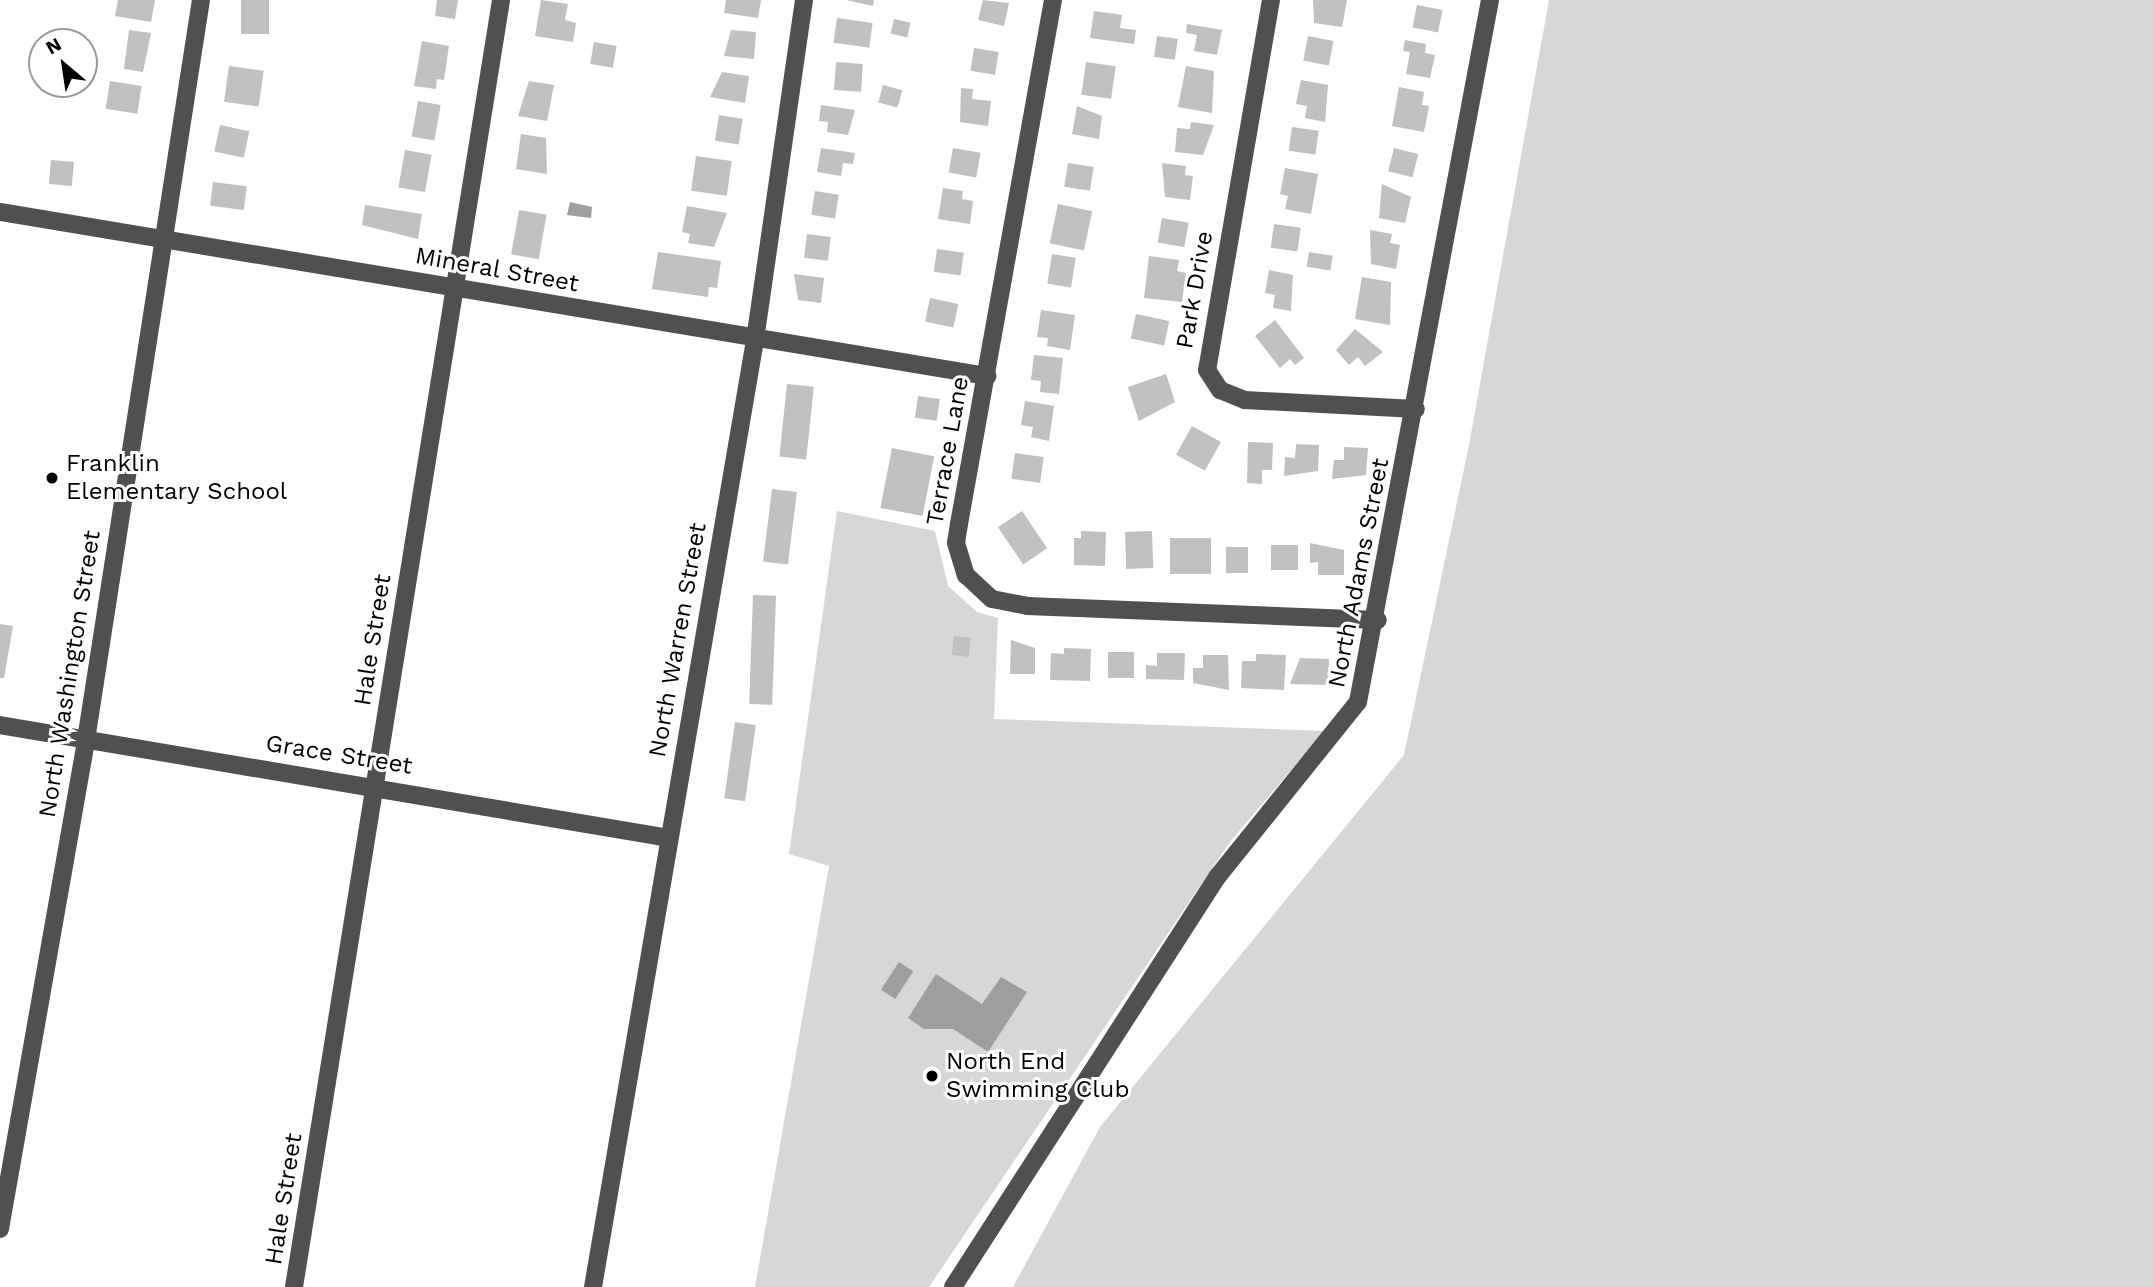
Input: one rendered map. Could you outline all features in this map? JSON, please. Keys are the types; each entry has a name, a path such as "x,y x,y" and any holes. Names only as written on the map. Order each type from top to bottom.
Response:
{"street":[{"name":"North Washington Street","path":"0,1229 86,740 160,240 201,0"},
{"name":"Hale Street","path":"294,1287 452,287 501,0"},
{"name":"North Warren Street","path":"593,1287 755,340 804,0"},
{"name":"Terrace Lane","path":"1053,0 956,543 966,575 992,599 1027,606 1378,620"},
{"name":"North Adams Street","path":"953,1287 1211,886 1352,715 1378,620 1490,0"},
{"name":"Park Drive","path":"1266,1 1207,370 1220,390 1245,400 1416,410"},
{"name":"Mineral Street","path":"0,212 755,340 987,376"},
{"name":"Grace Street","path":"0,725 375,785 669,838"}],"shaded area":[{"path":"1549,0 2153,0 2153,1287 1013,1287 1100,1127 1404,755 1469,445"},
{"path":"570,202 592,207 591,218 567,215"},
{"name":"North End Swimming Club","path":"837,511 935,531 948,586 977,612 998,618 994,719 1324,731 1229,843 929,1287 755,1287 829,866 789,854"},
{"path":"899,962 913,971 895,999 881,990"},
{"path":"936,974 982,1004 1001,977 1027,992 988,1052 953,1029 924,1029 908,1018"}],"building":[{"path":"118,0 155,0 151,22 115,16"},
{"path":"241,0 269,0 269,34 241,34"},
{"path":"437,0 458,0 455,19 435,16"},
{"path":"541,0 568,4 565,20 576,23 573,42 535,36"},
{"path":"726,0 761,0 758,18 724,13"},
{"path":"846,0 874,0 873,6"},
{"path":"983,0 1009,3 1004,26 978,20"},
{"path":"1313,0 1347,0 1342,27 1314,23"},
{"path":"1417,5 1443,10 1438,33 1413,28"},
{"path":"1094,11 1122,15 1120,28 1136,30 1134,44 1090,38"},
{"path":"837,18 873,23 869,48 834,43"},
{"path":"894,19 911,23 907,37 891,34"},
{"path":"1187,24 1222,30 1217,55 1194,51 1197,35 1186,33"},
{"path":"129,30 151,33 143,72 124,69"},
{"path":"731,30 756,32 754,59 724,56"},
{"path":"1157,36 1178,39 1175,60 1154,57"},
{"path":"1308,36 1334,41 1329,66 1303,61"},
{"path":"1405,40 1426,44 1425,53 1435,55 1430,78 1406,74 1410,52 1403,51"},
{"path":"422,41 449,46 444,80 437,79 436,89 414,86"},
{"path":"594,42 617,46 613,68 590,64"},
{"path":"974,48 999,52 995,75 970,71"},
{"path":"836,62 863,64 861,92 834,90"},
{"path":"1086,62 1116,66 1111,99 1081,95"},
{"path":"229,66 264,71 259,107 224,102"},
{"path":"1186,66 1214,71 1212,113 1178,107"},
{"path":"722,72 749,76 745,103 710,97"},
{"path":"1301,80 1328,85 1325,122 1305,118 1307,106 1296,104"},
{"path":"110,81 142,86 137,114 106,109"},
{"path":"529,81 554,85 547,121 518,116"},
{"path":"883,85 902,90 898,108 878,102"},
{"path":"1399,87 1424,92 1422,105 1429,106 1424,132 1392,126"},
{"path":"961,88 973,89 972,99 991,101 988,126 960,122"},
{"path":"418,101 441,105 434,140 412,136"},
{"path":"821,105 855,110 848,135 827,132 828,122 819,121"},
{"path":"1077,106 1102,116 1099,139 1072,134"},
{"path":"719,115 743,119 739,144 715,141"},
{"path":"1191,122 1214,125 1203,155 1175,152 1177,128 1190,129"},
{"path":"220,125 249,131 244,158 214,151"},
{"path":"1292,127 1319,131 1315,155 1289,151"},
{"path":"521,134 546,138 547,174 516,169"},
{"path":"821,148 855,153 853,164 843,163 841,176 817,172"},
{"path":"953,148 981,153 976,177 949,173"},
{"path":"1394,148 1418,154 1412,177 1388,171"},
{"path":"405,150 432,155 425,192 398,187"},
{"path":"696,156 732,161 727,196 691,191"},
{"path":"51,160 74,162 72,186 49,184"},
{"path":"1068,163 1094,167 1090,191 1064,187"},
{"path":"1162,163 1186,166 1185,175 1193,176 1190,200 1165,197"},
{"path":"1285,168 1318,174 1311,214 1285,209 1288,196 1280,194"},
{"path":"213,182 247,186 244,210 210,206"},
{"path":"1382,184 1411,197 1405,223 1379,218"},
{"path":"943,188 963,191 962,199 973,201 970,224 938,219"},
{"path":"815,191 839,195 835,218 811,215"},
{"path":"1058,204 1092,211 1084,250 1050,243"},
{"path":"365,205 422,214 418,239 362,225"},
{"path":"687,206 727,213 714,247 688,243 690,234 682,232"},
{"path":"519,210 547,215 539,259 511,254"},
{"path":"1162,218 1189,223 1184,247 1158,243"},
{"path":"1274,224 1301,228 1297,252 1271,248"},
{"path":"1370,230 1392,234 1390,243 1400,245 1396,269 1371,264"},
{"path":"807,234 831,237 828,261 804,258"},
{"path":"937,249 964,253 961,276 934,272"},
{"path":"658,252 721,261 717,288 709,287 708,297 652,289"},
{"path":"1309,252 1333,256 1330,271 1307,267"},
{"path":"1052,254 1076,258 1071,287 1047,284"},
{"path":"1149,256 1179,260 1177,271 1186,273 1182,302 1144,298"},
{"path":"1269,270 1293,275 1291,311 1273,308 1275,295 1265,293"},
{"path":"794,274 824,278 821,303 798,300"},
{"path":"1362,277 1391,282 1390,325 1355,319"},
{"path":"930,298 958,304 953,328 925,321"},
{"path":"1041,310 1075,315 1070,350 1047,346 1048,338 1037,337"},
{"path":"1136,314 1169,321 1164,346 1131,338"},
{"path":"1275,320 1304,358 1295,365 1290,359 1280,368 1255,336"},
{"path":"1355,329 1383,352 1365,366 1358,357 1349,365 1336,350"},
{"path":"1034,355 1063,358 1059,394 1040,392 1041,381 1031,380"},
{"path":"1166,374 1175,402 1139,421 1128,387"},
{"path":"787,384 814,387 806,459 779,457"},
{"path":"918,396 940,399 937,421 915,418"},
{"path":"1025,401 1054,406 1049,441 1031,437 1033,427 1021,425"},
{"path":"1192,426 1221,442 1205,471 1176,455"},
{"path":"1248,442 1273,443 1272,470 1262,470 1262,484 1247,483"},
{"path":"1296,444 1319,445 1318,471 1284,476 1285,457 1295,458"},
{"path":"1344,447 1368,448 1366,475 1332,479 1334,460 1344,460"},
{"path":"892,448 934,456 923,516 880,508"},
{"path":"1015,453 1044,457 1040,483 1011,479"},
{"path":"772,489 797,492 788,565 763,561"},
{"path":"1022,511 1047,548 1023,565 998,527"},
{"path":"1081,531 1106,532 1105,566 1074,565 1074,538 1081,538"},
{"path":"1152,531 1153,568 1126,569 1125,532"},
{"path":"1170,538 1211,538 1211,574 1170,574"},
{"path":"1310,543 1344,550 1344,575 1318,575 1318,562 1310,563"},
{"path":"1271,545 1298,545 1298,570 1271,570"},
{"path":"1226,547 1248,547 1248,573 1226,573"},
{"path":"753,595 776,596 772,705 749,704"},
{"path":"0,624 13,626 4,678 0,678"},
{"path":"954,636 971,638 969,657 952,655"},
{"path":"1011,640 1035,648 1035,674 1010,674"},
{"path":"1064,648 1091,649 1090,681 1050,680 1051,653 1064,654"},
{"path":"1108,652 1134,652 1134,678 1108,678"},
{"path":"1157,653 1185,653 1184,680 1146,679 1146,665 1157,666"},
{"path":"1256,654 1286,655 1284,690 1241,688 1242,661 1256,661"},
{"path":"1203,655 1228,655 1229,690 1193,683 1193,668 1203,668"},
{"path":"1300,658 1329,659 1328,685 1290,684"},
{"path":"735,722 756,725 745,801 724,798"}],"place":[{"name":"Franklin Elementary School","path":"52,478"},
{"name":"North End Swimming Club","path":"932,1076"}]}
